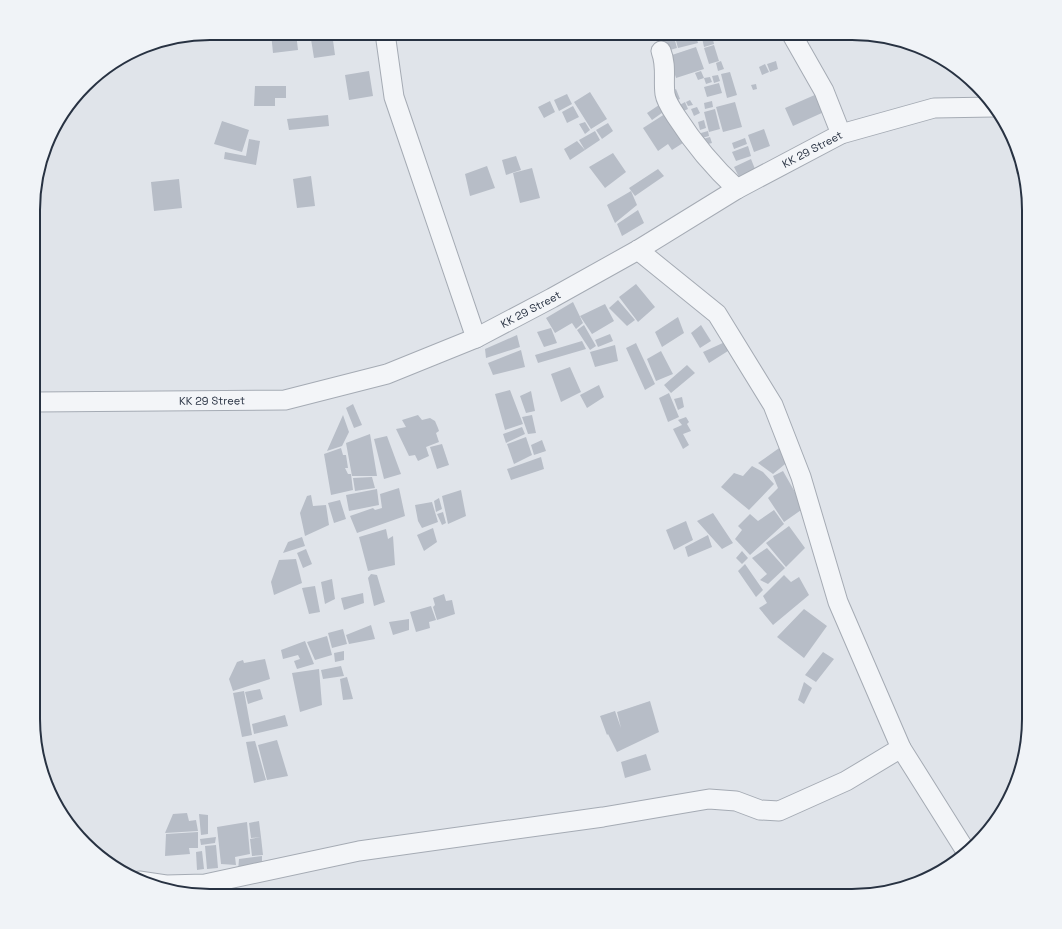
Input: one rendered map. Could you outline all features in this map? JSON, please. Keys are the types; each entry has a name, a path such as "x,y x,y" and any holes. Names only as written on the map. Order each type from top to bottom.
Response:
{"street":[{"path":"386,40 394,98 476,338"},
{"path":"795,40 824,91 841,134"},
{"path":"661,51 666,74 665,95 672,108 691,139 713,166 737,188"},
{"name":"KK 29 Street","path":"40,402 285,400 387,374 476,338 552,298 638,250 737,188 841,134 934,108 988,107"},
{"path":"638,250 717,314 773,405 801,477 838,602 901,748 964,847"},
{"path":"173,885 205,884 359,851 603,817 709,799 736,801 760,810 779,811 846,781 901,748"}],"building":[{"path":"272,40 297,40 298,50 273,53"},
{"path":"311,40 333,40 335,55 314,58"},
{"path":"663,40 675,40 677,48 666,51"},
{"path":"676,40 697,40 698,43 678,48"},
{"path":"702,40 713,40 714,44 704,47"},
{"path":"714,45 719,61 709,64 704,48"},
{"path":"696,47 704,69 676,78 669,56"},
{"path":"721,61 724,69 718,71 716,63"},
{"path":"776,61 778,69 770,72 767,64"},
{"path":"765,64 769,72 762,75 759,67"},
{"path":"369,71 373,96 349,100 345,75"},
{"path":"701,71 704,78 698,80 695,73"},
{"path":"730,72 737,95 727,98 721,74"},
{"path":"718,75 720,81 714,83 712,76"},
{"path":"710,77 712,82 706,84 704,78"},
{"path":"719,83 722,93 707,97 704,87"},
{"path":"756,84 757,89 753,90 751,85"},
{"path":"255,86 286,86 286,98 275,98 275,106 254,106"},
{"path":"676,89 680,99 675,101 670,92"},
{"path":"590,92 607,119 591,129 574,102"},
{"path":"567,94 572,104 559,111 554,100"},
{"path":"817,94 824,112 793,126 785,108"},
{"path":"690,100 693,105 688,106 686,102"},
{"path":"550,101 555,112 544,118 538,107"},
{"path":"712,101 713,107 705,109 704,103"},
{"path":"685,102 688,109 681,112 678,106"},
{"path":"735,102 742,127 723,132 716,107"},
{"path":"662,103 666,110 652,120 647,113"},
{"path":"573,106 579,117 567,123 562,112"},
{"path":"697,107 700,113 694,116 691,109"},
{"path":"715,109 720,129 709,132 704,112"},
{"path":"668,112 686,141 672,150 668,144 658,151 643,128"},
{"path":"328,115 329,126 289,130 287,119"},
{"path":"704,120 706,128 700,130 698,122"},
{"path":"222,121 249,130 242,152 214,144"},
{"path":"585,122 590,130 585,134 579,124"},
{"path":"608,123 613,131 602,139 596,130"},
{"path":"764,129 770,146 754,152 748,135"},
{"path":"595,131 600,140 585,150 579,140"},
{"path":"708,131 709,136 702,138 701,133"},
{"path":"710,137 712,143 704,145 703,139"},
{"path":"745,138 747,144 734,149 732,143"},
{"path":"249,139 260,141 256,165 224,159 225,152 246,156"},
{"path":"577,141 585,150 570,160 564,149"},
{"path":"748,146 751,156 736,161 732,152"},
{"path":"613,153 626,172 605,188 589,167"},
{"path":"516,156 521,170 506,175 502,160"},
{"path":"751,159 755,169 739,177 734,167"},
{"path":"487,166 495,188 470,196 465,174"},
{"path":"532,168 540,198 520,203 513,173"},
{"path":"658,169 664,176 635,196 629,188"},
{"path":"311,176 315,206 297,208 293,179"},
{"path":"179,179 182,208 154,211 151,182"},
{"path":"631,191 637,205 615,223 607,205"},
{"path":"638,210 644,223 622,236 617,224"},
{"path":"636,284 655,307 638,322 619,297"},
{"path":"618,300 635,320 627,326 609,308"},
{"path":"573,302 583,323 576,329 572,323 555,333 546,318"},
{"path":"605,304 614,321 592,334 580,316"},
{"path":"678,317 684,333 662,347 655,332"},
{"path":"584,325 596,346 590,350 577,330"},
{"path":"701,325 711,341 700,348 691,333"},
{"path":"551,328 557,343 544,347 537,332"},
{"path":"610,334 613,341 598,347 595,340"},
{"path":"517,335 520,347 486,358 485,349"},
{"path":"582,341 586,349 538,363 535,355"},
{"path":"725,342 728,351 709,363 703,352"},
{"path":"636,343 655,384 645,390 626,348"},
{"path":"615,345 618,361 595,367 590,352"},
{"path":"521,350 525,367 493,375 488,363"},
{"path":"661,351 673,374 656,381 647,359"},
{"path":"687,365 695,373 671,393 664,385"},
{"path":"570,367 581,392 561,402 551,374"},
{"path":"599,385 604,397 587,408 580,395"},
{"path":"510,390 523,424 505,430 495,394"},
{"path":"531,391 535,411 526,413 520,396"},
{"path":"669,393 679,417 668,422 659,398"},
{"path":"682,397 684,407 678,410 674,399"},
{"path":"353,404 362,425 354,428 346,408"},
{"path":"343,415 349,432 342,446 327,451"},
{"path":"418,415 422,420 430,418 435,421 439,431 436,433 439,442 426,447 429,456 418,461 415,455 409,456 396,429 406,427 402,420"},
{"path":"532,415 536,433 528,434 522,417"},
{"path":"686,417 689,422 687,424 691,431 683,434 689,445 683,449 673,429 682,425 678,420"},
{"path":"522,427 525,434 506,443 503,434"},
{"path":"370,434 377,476 352,476 346,443"},
{"path":"387,436 401,474 384,479 374,439"},
{"path":"526,437 532,455 514,464 507,444"},
{"path":"542,440 546,451 534,455 531,445"},
{"path":"442,444 449,465 437,469 430,447"},
{"path":"782,446 790,460 773,474 758,463"},
{"path":"341,448 343,455 346,455 348,468 345,468 348,474 351,474 353,490 331,495 324,454"},
{"path":"541,457 544,469 511,480 507,469"},
{"path":"752,466 763,472 774,484 749,510 721,487 734,473 743,476"},
{"path":"783,471 804,508 784,522 768,498 778,488 773,476"},
{"path":"372,477 375,488 355,491 353,478"},
{"path":"399,488 405,516 357,533 350,516 373,508 375,510 382,508 380,494"},
{"path":"377,489 379,505 349,511 346,495"},
{"path":"461,490 466,516 448,524 442,496"},
{"path":"311,495 313,506 326,505 329,525 305,536 300,513 307,496"},
{"path":"439,498 442,509 436,512 434,501"},
{"path":"340,500 346,519 334,523 328,503"},
{"path":"432,502 438,522 422,528 418,521 415,505"},
{"path":"774,510 784,524 750,555 735,539 742,530 738,526 750,514 758,521"},
{"path":"443,512 446,523 442,525 437,514"},
{"path":"713,513 733,543 722,549 697,521"},
{"path":"686,521 693,540 674,550 666,530"},
{"path":"789,526 805,548 786,567 766,543"},
{"path":"433,528 437,542 424,551 417,535"},
{"path":"386,529 388,539 393,536 395,565 368,571 359,537"},
{"path":"708,535 712,547 688,557 685,547"},
{"path":"302,537 305,546 283,553 288,542"},
{"path":"767,548 785,568 768,584 760,580 767,574 752,558"},
{"path":"306,549 312,564 303,568 297,553"},
{"path":"742,551 748,558 742,564 736,558"},
{"path":"296,559 302,583 274,595 271,582 279,560"},
{"path":"745,564 763,590 756,597 738,571"},
{"path":"371,574 377,575 385,602 374,606 368,578"},
{"path":"784,575 791,582 799,577 809,595 773,625 759,608 767,603 763,596"},
{"path":"332,579 335,599 325,604 321,582"},
{"path":"315,586 320,612 309,614 302,588"},
{"path":"363,593 364,603 344,610 341,598"},
{"path":"444,594 446,601 452,600 455,614 437,620 433,607 435,605 433,598"},
{"path":"431,606 436,620 429,622 430,628 416,632 410,612"},
{"path":"804,609 827,626 804,658 777,637"},
{"path":"409,619 409,630 393,635 389,622"},
{"path":"371,625 375,639 349,644 346,635"},
{"path":"343,629 347,644 332,648 328,633"},
{"path":"327,636 332,655 315,660 307,642"},
{"path":"305,641 314,664 297,669 294,661 300,659 298,655 283,659 281,650"},
{"path":"344,651 344,660 335,662 334,653"},
{"path":"823,652 834,659 816,682 805,675"},
{"path":"265,659 270,679 233,691 229,679 237,662 243,660 244,663"},
{"path":"341,666 344,676 323,679 321,670"},
{"path":"319,669 322,705 300,712 292,673"},
{"path":"347,677 353,699 343,700 340,679"},
{"path":"804,682 812,688 804,704 798,700"},
{"path":"260,689 263,699 248,704 245,692"},
{"path":"244,691 252,735 242,737 233,693"},
{"path":"650,701 659,732 617,752 608,734 607,735 600,716 615,711 621,728 617,712"},
{"path":"285,715 288,726 254,734 252,724"},
{"path":"277,740 288,776 267,780 258,745"},
{"path":"255,741 266,780 254,783 246,742"},
{"path":"646,754 651,770 625,778 621,762"},
{"path":"187,813 189,821 196,820 198,831 165,833 173,814"},
{"path":"199,814 208,815 208,834 201,835"},
{"path":"259,821 261,837 251,838 249,823"},
{"path":"247,822 250,854 235,857 236,865 221,864 217,827"},
{"path":"198,832 198,848 189,848 190,854 165,856 166,834"},
{"path":"216,837 215,843 201,845 200,839"},
{"path":"261,837 263,855 252,856 250,839"},
{"path":"216,845 218,868 207,869 205,846"},
{"path":"202,851 204,869 197,870 196,852"},
{"path":"262,856 262,869 238,871 239,859"}]}
